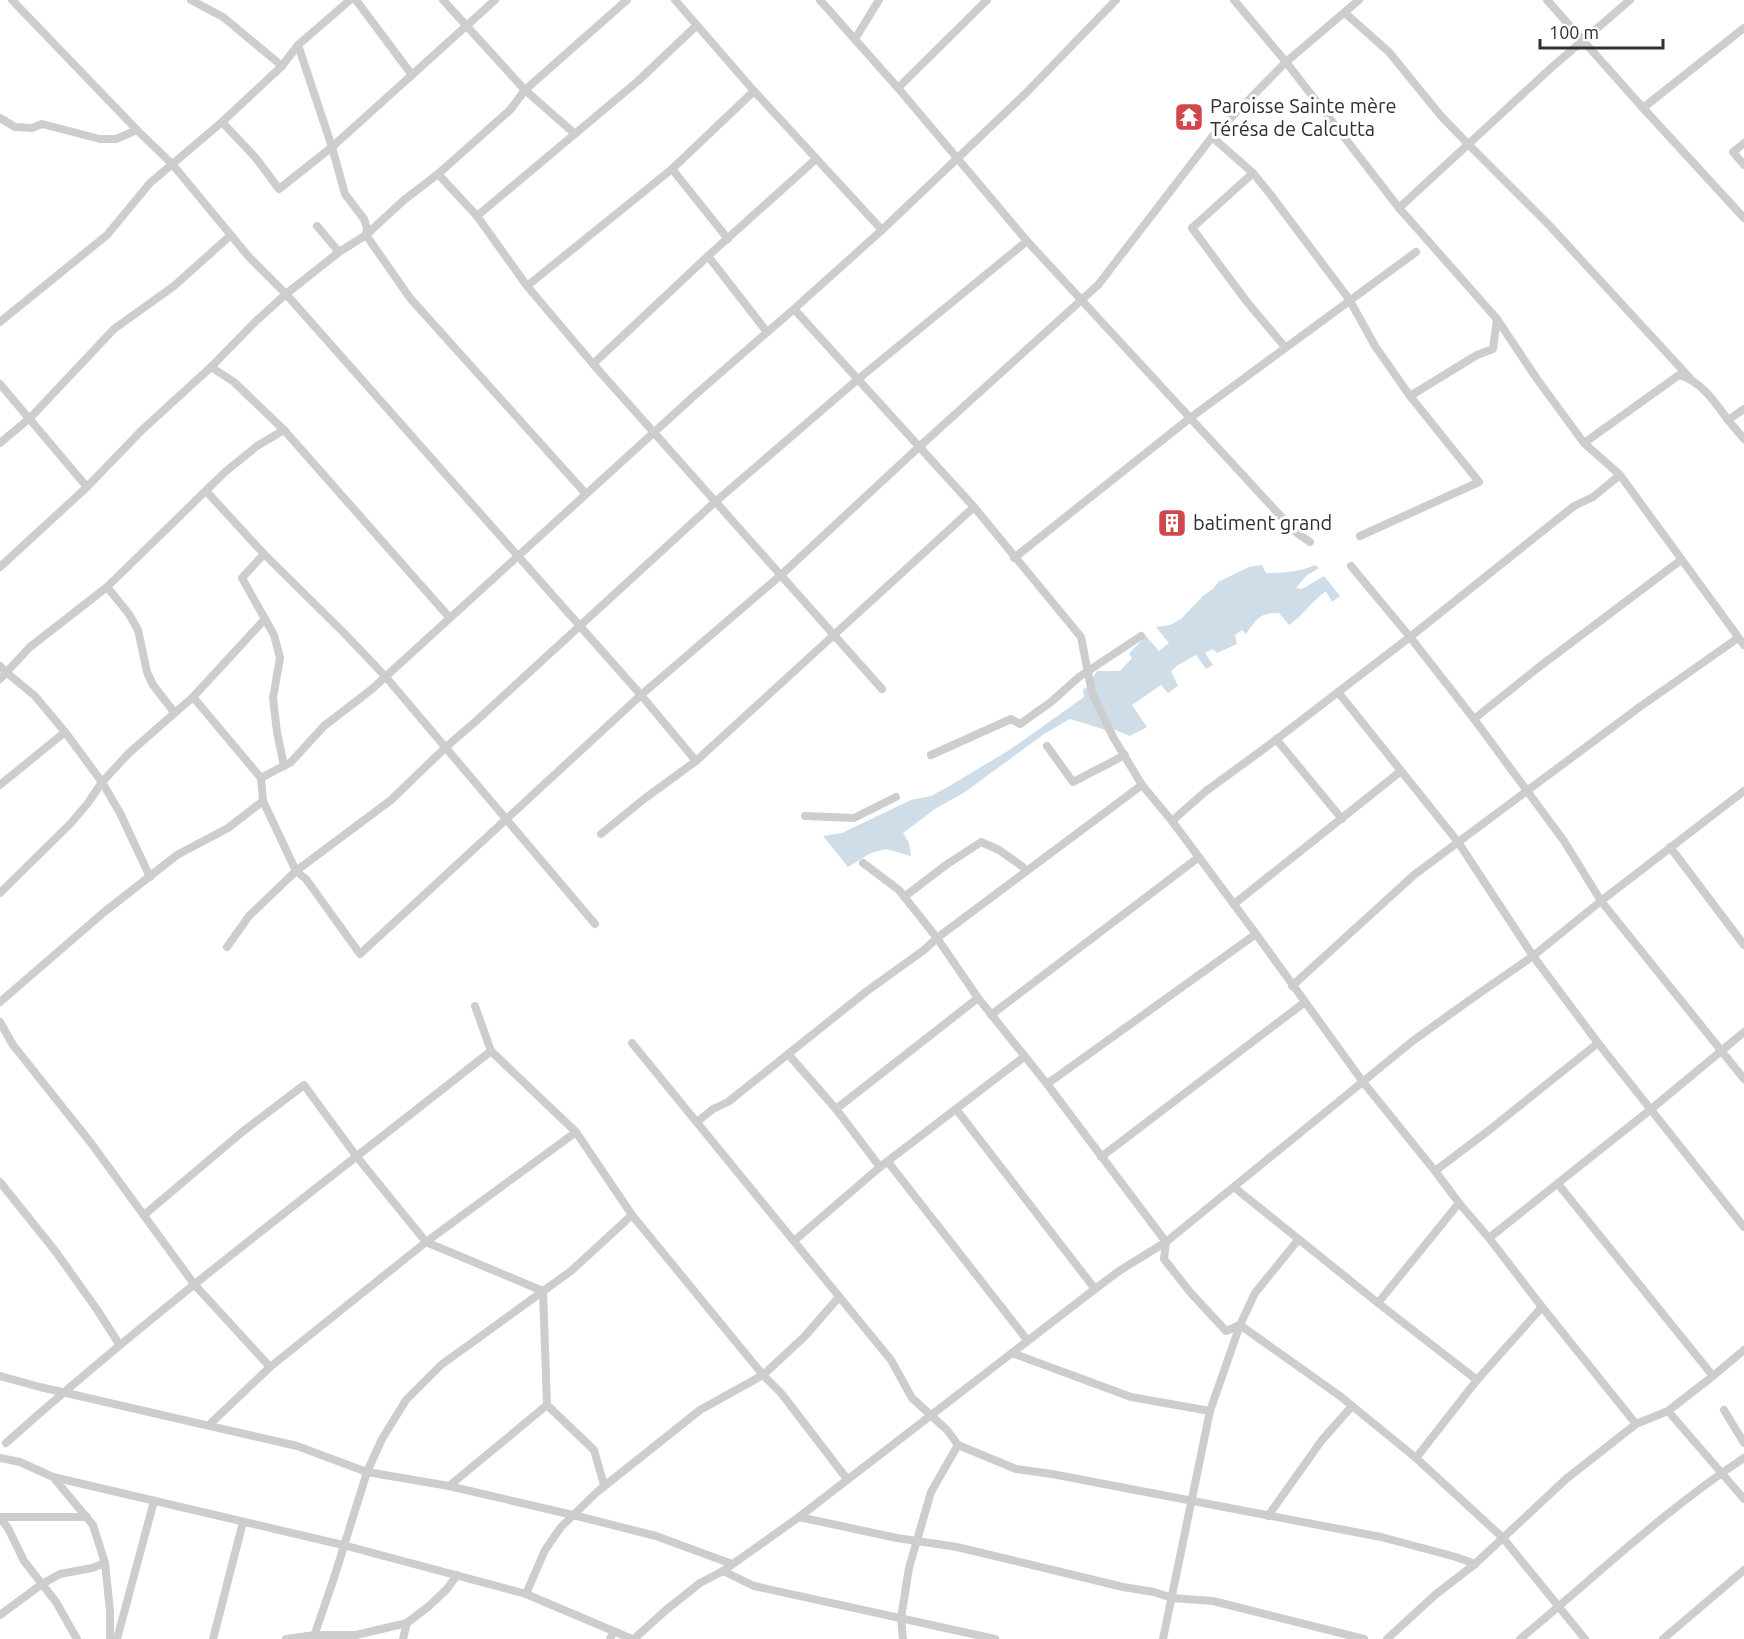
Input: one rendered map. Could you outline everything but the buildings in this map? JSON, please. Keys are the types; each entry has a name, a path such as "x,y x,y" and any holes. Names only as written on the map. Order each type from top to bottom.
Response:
{"street":[{"path":"12,0 173,165 249,257 286,294 642,695 696,760"},
{"path":"191,0 223,18 282,66"},
{"path":"0,322 107,235 150,183 222,122 282,66 298,45 350,0"},
{"path":"356,0 412,75"},
{"path":"443,0 525,90 575,134"},
{"path":"222,122 255,157 279,189 332,147 495,0"},
{"path":"0,567 87,487 142,430 211,368 256,321 339,252 366,236 405,200 438,174 510,110 525,90 627,0"},
{"path":"675,0 754,91 882,230"},
{"path":"820,0 898,88 1027,241 1288,524 1310,542"},
{"path":"855,39 879,0"},
{"path":"898,88 987,0"},
{"path":"261,778 291,762 324,726 372,689 694,395 882,230 1026,93 1116,0"},
{"path":"1234,0 1286,62 1399,208 1497,319 1584,443 1620,474 1744,645"},
{"path":"193,697 261,778 263,801 296,871 306,879 360,954 642,695 781,575 1098,285 1212,137 1286,62 1359,0"},
{"path":"1548,0 1744,218"},
{"path":"1399,208 1551,68 1630,0"},
{"path":"1345,13 1389,52 1441,116 1549,225 1701,388 1744,439"},
{"path":"477,216 638,81 696,26"},
{"path":"1643,108 1744,28"},
{"path":"298,45 345,194 364,219 367,228 366,236 410,298 586,494"},
{"path":"527,286 672,169 754,91"},
{"path":"0,118 15,127 32,128 42,124 100,139 116,139 137,130"},
{"path":"1212,137 1253,173 1349,299 1375,346 1410,396 1479,482 1360,536"},
{"path":"1744,142 1733,152 1744,165"},
{"path":"593,364 816,159"},
{"path":"672,169 728,239"},
{"path":"1253,173 1192,228 1246,302 1285,347"},
{"path":"438,174 477,216 527,286 593,364 882,689"},
{"path":"317,226 339,252"},
{"path":"0,443 30,418 114,329 174,285 231,235"},
{"path":"227,947 249,916 296,871 390,800 715,502 857,380 1027,241"},
{"path":"1014,558 1190,418 1416,252"},
{"path":"708,256 767,332"},
{"path":"794,309 974,507 1081,637 1092,693 1113,737 1142,785 1234,904 1363,1083 1490,1238 1636,1424"},
{"path":"1410,396 1477,355 1493,349 1497,319"},
{"path":"211,368 234,382 284,430 449,617"},
{"path":"1584,443 1678,375 1689,377"},
{"path":"0,384 87,487"},
{"path":"1728,420 1744,409"},
{"path":"3,676 30,647 107,587 225,472 257,446 284,430"},
{"path":"1172,821 1206,791 1410,637 1574,506 1593,497 1620,474"},
{"path":"206,491 264,554 385,676 595,924"},
{"path":"601,834 696,760 974,507"},
{"path":"264,554 242,578 274,636 280,658 273,698 284,766"},
{"path":"1474,719 1681,560"},
{"path":"1351,566 1474,719 1564,841 1601,901 1744,1079"},
{"path":"107,587 129,614 138,630 147,672 153,685 174,712"},
{"path":"0,893 71,823 102,782 129,753 193,697 265,619"},
{"path":"931,755 1011,719 1020,723 1051,702 1088,671 1141,636"},
{"path":"1292,986 1414,875 1641,706 1738,638"},
{"path":"0,666 3,676 35,696 102,782 120,813 150,877"},
{"path":"1338,692 1458,842 1533,956 1598,1043 1744,1227"},
{"path":"0,784 65,732"},
{"path":"1276,739 1342,819"},
{"path":"1047,746 1073,782 1125,755"},
{"path":"1234,904 1401,771"},
{"path":"697,1122 713,1109 728,1102 867,991 1142,785"},
{"path":"0,1458 20,1462 53,1477 343,1545 526,1593 612,1635 633,1639 700,1583 723,1571 799,1517 1119,1271 1166,1242 1414,1040 1533,956 1670,847 1742,796"},
{"path":"805,816 854,818 896,797"},
{"path":"0,1002 103,914 177,855 228,828 263,801"},
{"path":"904,897 981,842 999,850 1023,867"},
{"path":"1670,847 1744,945"},
{"path":"991,1015 1199,857"},
{"path":"863,863 898,890 937,938 978,998 1047,1084 1166,1242 1164,1259 1190,1292 1226,1331 1240,1325"},
{"path":"1047,1084 1256,934"},
{"path":"836,1109 978,998"},
{"path":"1101,1157 1305,1002"},
{"path":"475,1006 491,1051 576,1132 632,1215 763,1375 781,1393 847,1479"},
{"path":"0,1022 13,1045 91,1143 194,1284 270,1367"},
{"path":"1490,1238 1744,1032"},
{"path":"632,1043 891,1360 912,1398 947,1430 958,1445 1016,1469 1380,1537 1475,1564"},
{"path":"1435,1171 1598,1043"},
{"path":"6,1443 119,1344 491,1051"},
{"path":"788,1054 884,1164 1028,1341"},
{"path":"794,1241 884,1164 1024,1057"},
{"path":"144,1215 241,1133 304,1085 357,1157 426,1242 543,1291"},
{"path":"956,1109 1095,1289"},
{"path":"210,1425 270,1367 426,1242 576,1132"},
{"path":"0,1182 56,1252 119,1344"},
{"path":"1558,1184 1713,1376"},
{"path":"1234,1188 1477,1380"},
{"path":"1378,1303 1459,1203"},
{"path":"314,1637 367,1472 382,1439 406,1400 441,1365 571,1271 632,1215"},
{"path":"1163,1639 1210,1411 1240,1325 1255,1293 1298,1240"},
{"path":"543,1291 547,1405 594,1450 604,1485"},
{"path":"526,1593 545,1550 561,1527 604,1485 700,1410 763,1375 804,1337 839,1297"},
{"path":"1416,1458 1477,1380 1542,1307"},
{"path":"1240,1325 1352,1406 1416,1458 1503,1538 1585,1639"},
{"path":"1387,1639 1435,1595 1475,1564 1566,1479 1636,1424 1668,1410 1744,1350"},
{"path":"1011,1353 1131,1397 1210,1411"},
{"path":"0,1376 297,1446 367,1472 449,1486 656,1536 732,1564"},
{"path":"449,1486 547,1405"},
{"path":"1268,1516 1322,1440 1352,1406"},
{"path":"1668,1410 1744,1499"},
{"path":"1724,1410 1744,1443"},
{"path":"903,1639 901,1618 909,1569 931,1492 958,1445"},
{"path":"1520,1639 1664,1517 1744,1458"},
{"path":"53,1477 93,1525 105,1563 110,1611 110,1639"},
{"path":"117,1639 154,1501"},
{"path":"0,1518 87,1517"},
{"path":"799,1517 957,1547 1172,1598 1213,1601 1364,1639"},
{"path":"0,1518 8,1528 24,1562 56,1602 77,1639"},
{"path":"213,1639 243,1522"},
{"path":"0,1615 42,1584 60,1574 105,1563"},
{"path":"1663,1639 1744,1570"},
{"path":"723,1571 754,1586 995,1639"},
{"path":"286,1639 356,1635 407,1623 429,1606 457,1575"},
{"path":"404,1639 407,1623"}],"shaded area":[{"path":"1262,565 1266,573 1291,572 1315,565 1319,568 1306,576 1296,588 1302,589 1324,576 1340,596 1332,602 1326,591 1289,625 1279,613 1263,616 1246,634 1242,630 1235,635 1237,644 1217,653 1213,649 1205,653 1213,665 1206,669 1196,655 1178,665 1171,671 1178,686 1168,693 1161,685 1132,705 1147,727 1130,736 1113,729 1097,701 1092,679 1097,671 1120,671 1132,658 1129,654 1145,635 1159,651 1169,643 1156,627 1170,625 1181,619 1218,582 1249,567"},
{"path":"1089,687 1106,730 1070,719 1044,734 965,792 935,809 903,833 909,843 911,856 886,849 871,853 848,867 823,836 842,833 911,800 931,796 946,788 1011,749 1084,697 1083,689"}],"place":[{"name":"Paroisse Sainte mère Térésa de Calcutta","path":"1189,117"},
{"name":"batiment grand","path":"1172,523"}]}
